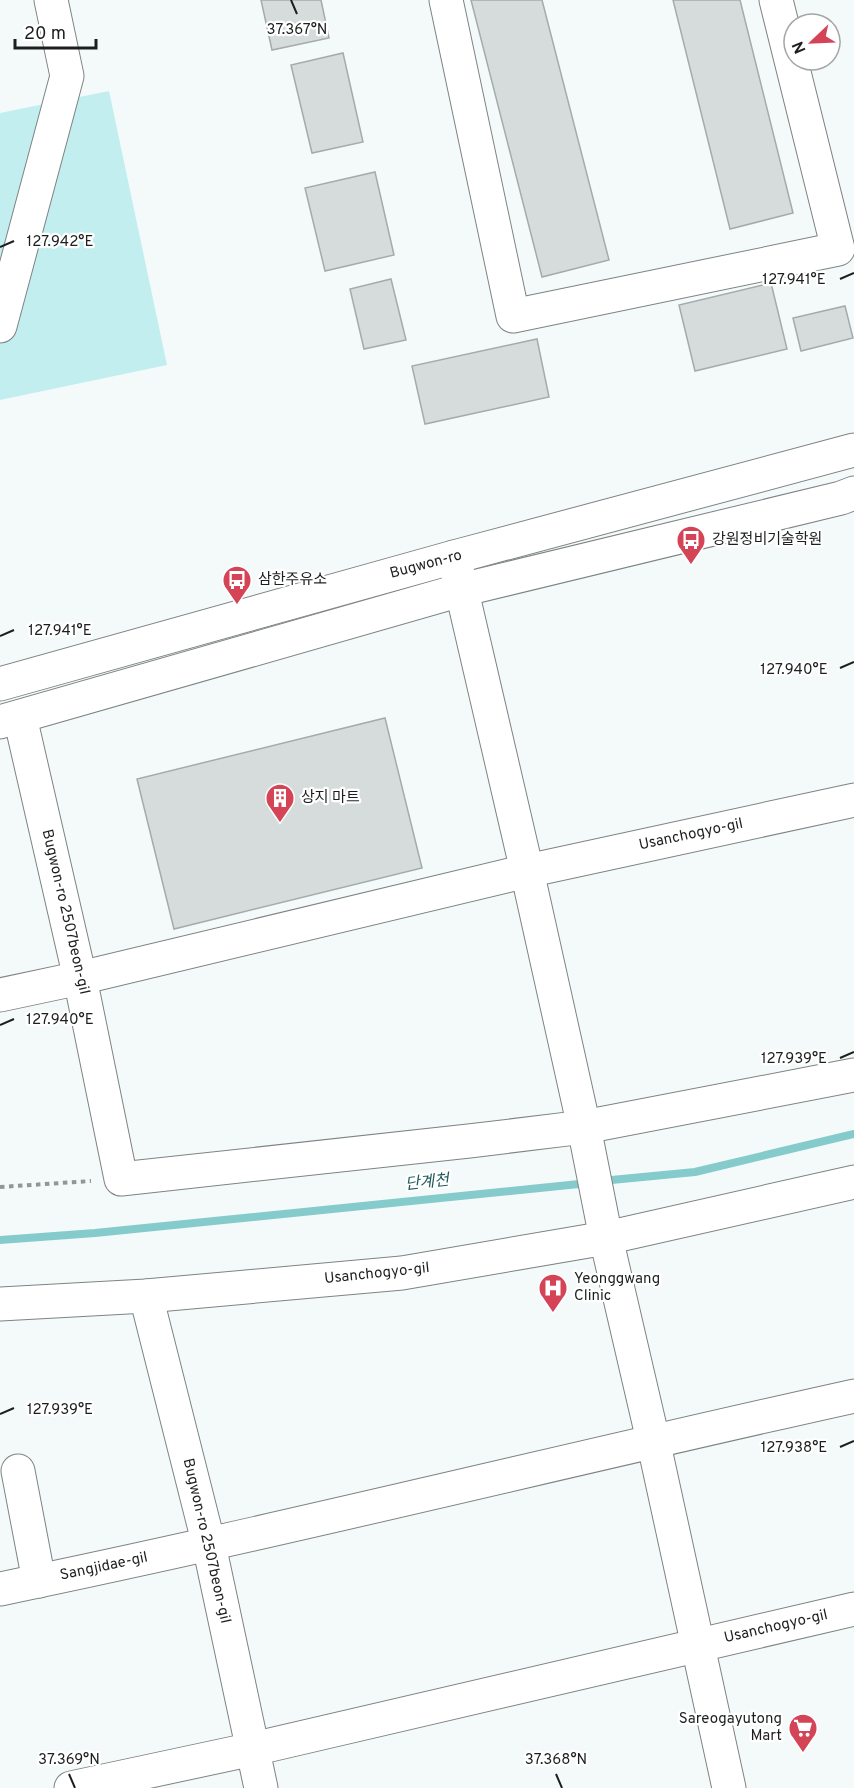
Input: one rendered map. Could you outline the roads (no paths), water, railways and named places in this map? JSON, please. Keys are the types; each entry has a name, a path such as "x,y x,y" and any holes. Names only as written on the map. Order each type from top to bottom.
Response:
{"street":[{"path":"0,326 67,76 51,0"},
{"path":"446,0 513,316 838,249 776,0"},
{"name":"Bugwon-ro","path":"0,684 454,557 854,450"},
{"path":"10,719 461,590 854,493"},
{"path":"454,557 527,871 584,1127 603,1227 653,1440 729,1788"},
{"name":"Bugwon-ro 2507beon-gil","path":"10,719 80,978 121,1179 469,1142 584,1127"},
{"name":"Usanchogyo-gil","path":"80,978 527,871 854,800"},
{"path":"0,995 80,978"},
{"path":"584,1127 854,1075"},
{"name":"Usanchogyo-gil","path":"146,1296 402,1273 603,1227 854,1182"},
{"path":"0,1304 146,1296"},
{"name":"Bugwon-ro 2507beon-gil","path":"146,1296 208,1545 261,1788"},
{"path":"208,1545 653,1440 854,1396"},
{"path":"18,1471 39,1581"},
{"name":"Sangjidae-gil","path":"0,1589 208,1545"},
{"name":"Usanchogyo-gil","path":"253,1749 854,1609"},
{"path":"71,1788 253,1749"}],"waterway":[{"name":"단계천","path":"601,1181 695,1172 854,1134"},
{"name":"단계천","path":"0,1240 95,1233 589,1183"}],"place":[{"name":"강원정비기술학원","path":"691,566"},
{"name":"삼한주유소","path":"237,606"},
{"name":"상지 마트","path":"280,824"},
{"name":"Yeonggwang Clinic","path":"553,1314"},
{"name":"Sareogayutong Mart","path":"803,1754"}]}
